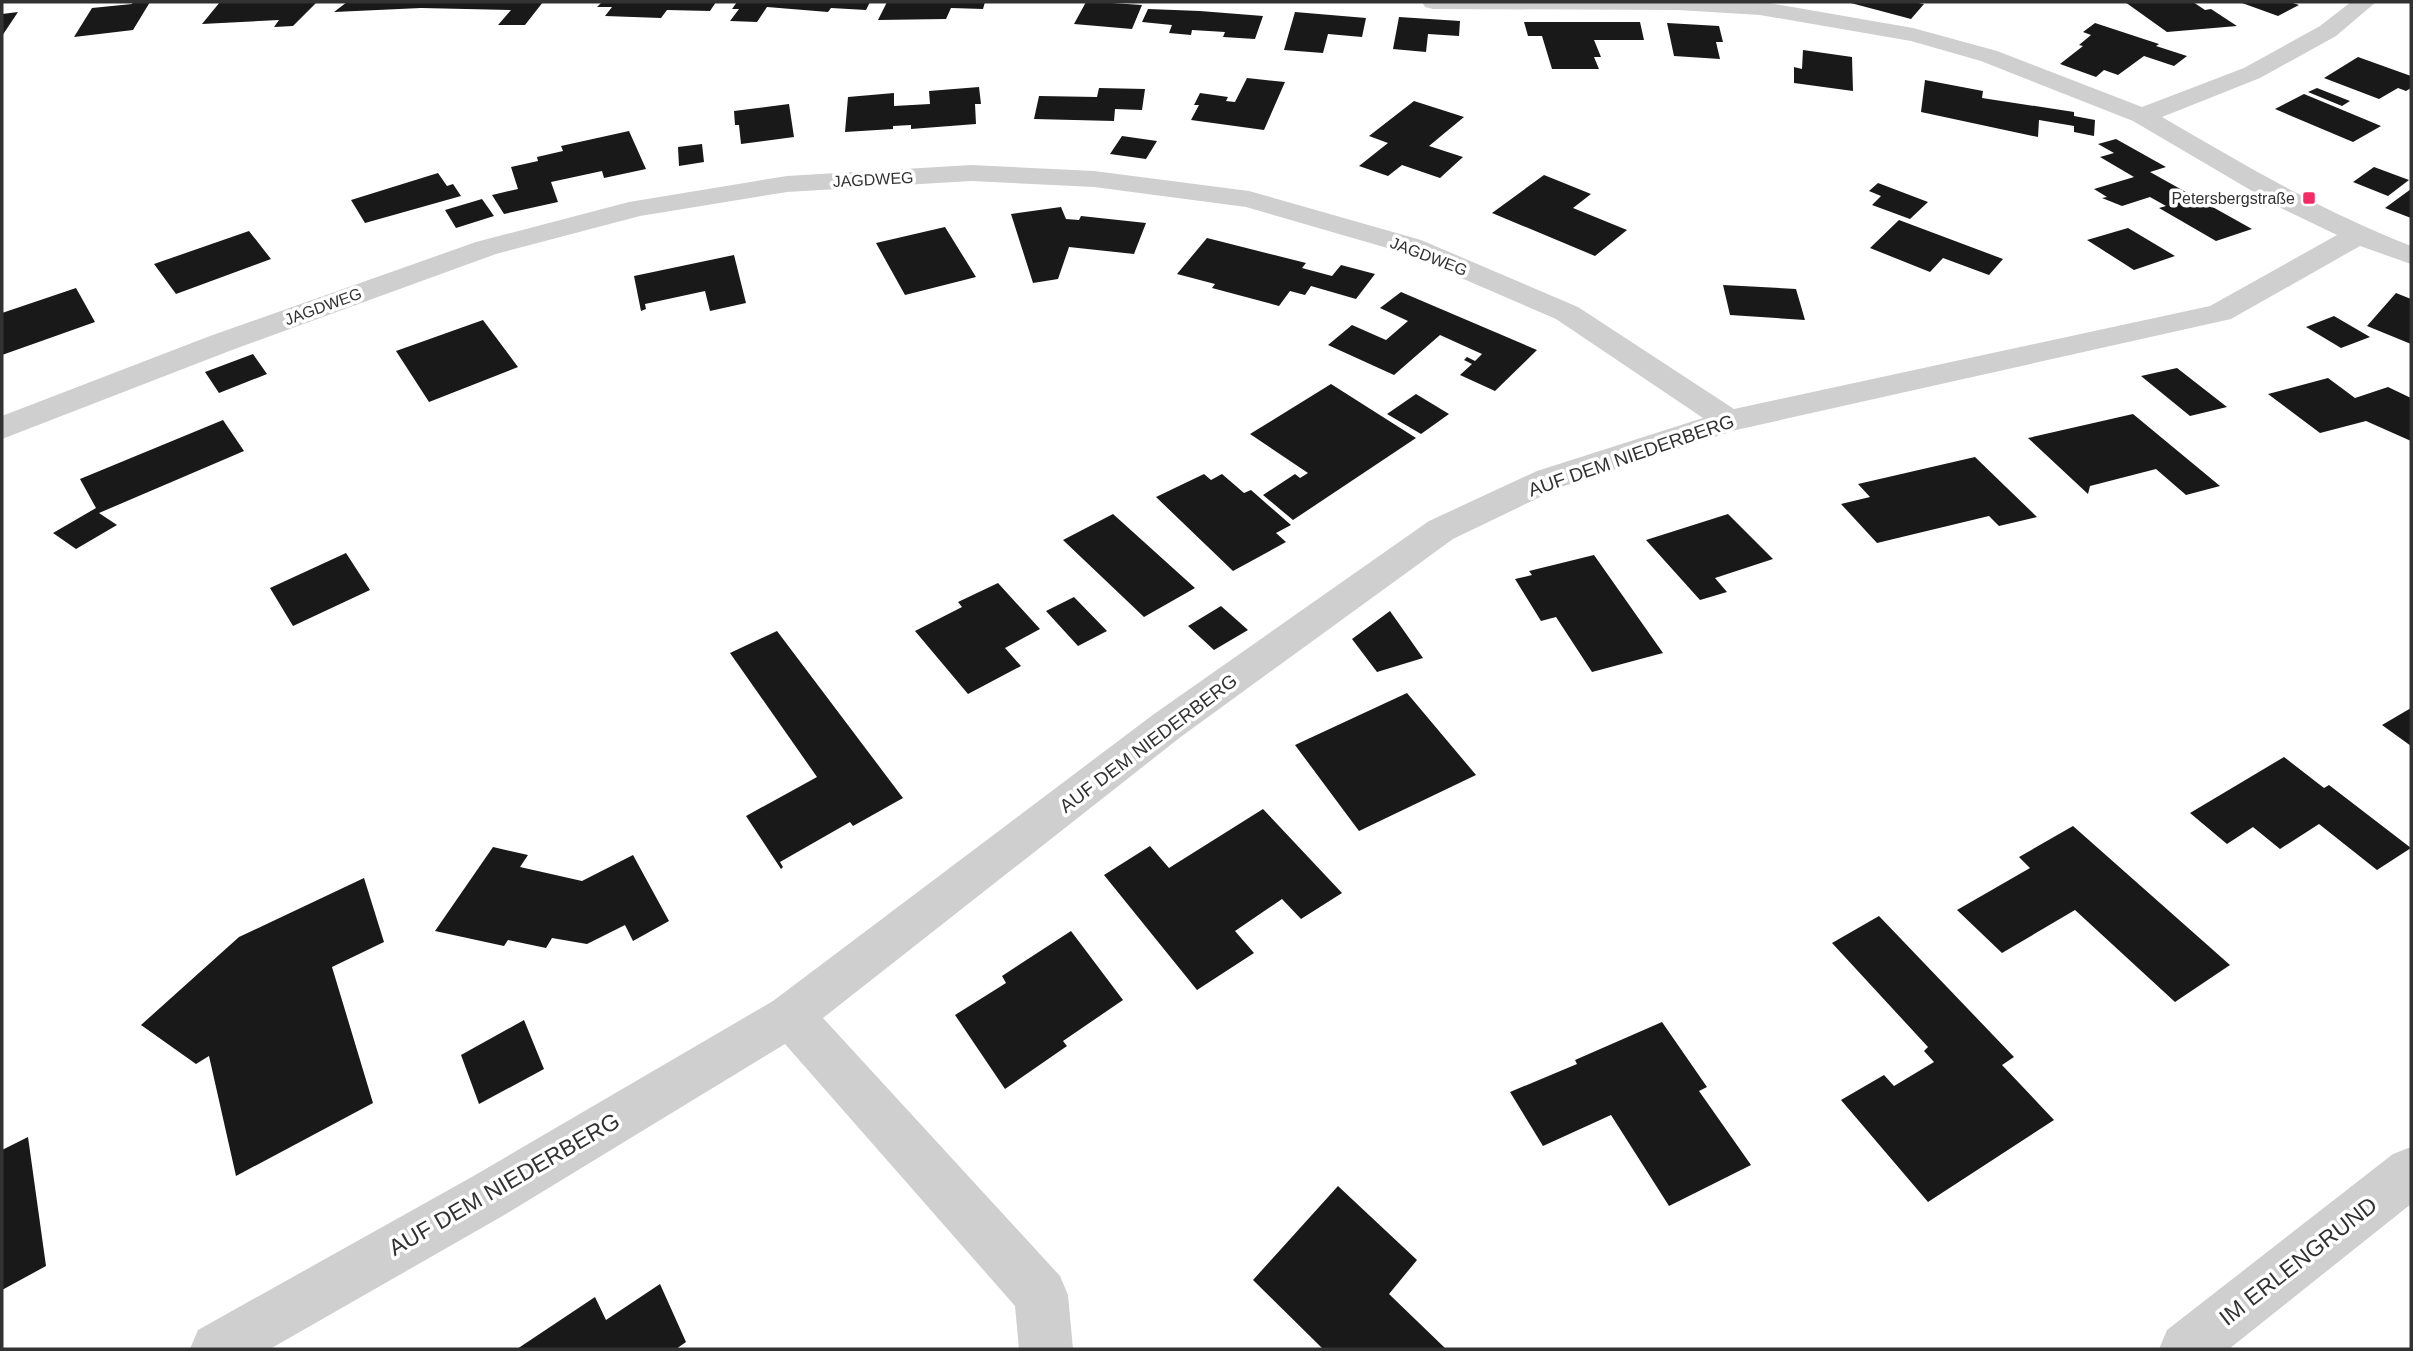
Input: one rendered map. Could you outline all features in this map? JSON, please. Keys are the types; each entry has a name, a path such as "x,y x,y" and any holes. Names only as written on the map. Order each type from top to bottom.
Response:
{"street":[{"path":"1433,2 1678,2 1760,8 1913,35 1989,56 2141,116 2291,202 2358,235 2411,256"},
{"path":"2141,116 2252,73 2328,31 2365,2"},
{"name":"JAGDWEG","path":"2,428 221,343 486,248 639,208 787,184 971,173 1094,179 1249,199 1411,246 1567,313 1729,421"},
{"name":"AUF DEM NIEDERBERG","path":"217,1349 488,1196 790,1016 1168,725 1441,530 1549,479 1729,421 2220,313 2358,235"},
{"path":"790,1016 1041,1295 1046,1349"},
{"name":"IM ERLENGRUND","path":"2186,1349 2411,1172"}],"building":[{"path":"150,2 133,30 74,37 92,8"},
{"path":"220,2 317,2 293,26 274,27 279,20 202,24"},
{"path":"347,2 543,2 525,25 498,25 511,10 421,8 334,12"},
{"path":"602,2 716,2 710,11 667,10 661,18 605,16 612,7 597,7"},
{"path":"737,2 870,2 866,10 831,8 828,12 767,7 757,22 730,21 739,9 732,9"},
{"path":"887,2 985,2 983,9 951,8 946,19 878,20"},
{"path":"1086,2 1142,5 1132,29 1074,24"},
{"path":"1847,2 1913,2 1924,4 1911,19"},
{"path":"2125,2 2193,2 2205,10 2211,9 2237,26 2167,32"},
{"path":"2290,2 2299,5 2278,16 2242,3"},
{"path":"1148,9 1263,16 1255,39 1223,37 1225,32 1192,30 1191,35 1169,33 1172,25 1142,22"},
{"path":"18,12 2,36 2,14"},
{"path":"1295,12 1366,18 1362,37 1328,34 1323,53 1284,50"},
{"path":"1399,17 1460,21 1459,36 1428,34 1426,52 1393,49"},
{"path":"1524,22 1640,22 1644,40 1594,40 1601,57 1594,57 1599,69 1552,69 1542,36 1528,36"},
{"path":"1667,23 1719,26 1723,42 1716,42 1720,59 1674,56"},
{"path":"2095,23 2187,56 2174,66 2144,56 2118,75 2104,70 2096,77 2060,64 2083,46 2079,45 2091,35 2083,32"},
{"path":"1803,50 1852,57 1853,91 1794,83 1794,67 1802,69"},
{"path":"2358,57 2411,76 2411,88 2406,91 2398,88 2379,99 2324,78"},
{"path":"1247,78 1285,82 1264,130 1191,120 1199,105 1194,105 1200,93 1228,97 1226,101 1235,102"},
{"path":"1925,80 1983,91 1982,98 2074,112 2074,116 2095,120 2094,136 2074,132 2074,126 2039,120 2038,137 1921,112"},
{"path":"979,87 981,104 975,104 976,124 911,129 911,125 893,126 893,129 845,132 848,97 894,93 894,106 930,104 929,91"},
{"path":"1099,88 1145,89 1142,110 1115,109 1114,121 1034,119 1039,96 1097,97"},
{"path":"2317,88 2350,101 2342,106 2308,92"},
{"path":"2304,94 2381,126 2353,142 2275,109"},
{"path":"1414,101 1464,117 1429,146 1463,157 1440,178 1402,165 1388,176 1359,166 1388,143 1369,136"},
{"path":"789,104 794,137 741,144 734,111"},
{"path":"629,131 646,169 604,178 602,171 551,182 558,202 504,214 492,195 518,189 511,167 538,161 537,157 563,151 561,146"},
{"path":"1122,136 1157,141 1146,159 1110,154"},
{"path":"2116,139 2166,167 2150,172 2252,229 2216,241 2159,208 2166,206 2150,197 2122,206 2102,198 2107,197 2094,189 2134,177 2100,157 2114,153 2098,144"},
{"path":"702,144 704,162 679,166 678,147"},
{"path":"2374,167 2409,180 2388,196 2353,182"},
{"path":"438,173 447,186 453,184 461,196 365,223 351,200"},
{"path":"1544,175 1591,194 1573,208 1627,230 1595,256 1492,213"},
{"path":"1878,183 1928,202 1910,219 1872,205 1881,196 1869,191"},
{"path":"2411,189 2411,218 2385,208"},
{"path":"482,199 494,216 456,228 445,210"},
{"path":"1061,207 1066,219 1079,220 1081,216 1146,223 1134,254 1069,247 1058,279 1033,283 1011,214"},
{"path":"1899,220 2003,259 1989,275 1943,258 1930,272 1870,248"},
{"path":"945,227 976,277 905,295 876,243"},
{"path":"2128,228 2175,256 2134,270 2087,240"},
{"path":"249,231 271,259 176,294 154,264"},
{"path":"1207,238 1306,263 1302,268 1332,276 1341,265 1375,274 1356,299 1311,286 1305,295 1290,291 1279,306 1212,288 1215,284 1177,274"},
{"path":"734,255 746,303 710,311 705,291 645,304 646,309 641,311 634,276"},
{"path":"1723,285 1796,289 1805,320 1730,315"},
{"path":"76,288 95,322 2,355 2,313"},
{"path":"1401,292 1537,350 1495,391 1460,375 1472,364 1464,360 1467,357 1475,361 1482,354 1440,335 1394,375 1328,345 1352,325 1386,340 1408,321 1380,308"},
{"path":"2396,293 2411,299 2411,344 2367,326"},
{"path":"2334,316 2370,337 2341,348 2306,327"},
{"path":"483,320 518,367 429,402 396,351"},
{"path":"253,354 267,374 219,393 205,372"},
{"path":"2177,368 2227,407 2190,416 2141,376"},
{"path":"2328,378 2355,398 2388,387 2411,398 2411,441 2366,421 2320,433 2268,394"},
{"path":"1331,384 1416,438 1293,520 1263,495 1295,474 1300,478 1308,473 1250,434"},
{"path":"1416,394 1449,414 1421,434 1387,414"},
{"path":"2133,414 2220,486 2186,495 2156,469 2090,486 2088,494 2028,438"},
{"path":"223,420 244,451 99,513 117,525 76,549 53,533 96,508 80,479"},
{"path":"1975,457 2037,517 1999,526 1989,516 1877,543 1841,504 1870,497 1858,484"},
{"path":"1204,474 1211,480 1222,474 1244,493 1251,490 1291,525 1276,533 1286,542 1233,571 1156,497"},
{"path":"1113,514 1195,588 1144,617 1063,540"},
{"path":"1728,514 1773,559 1715,578 1727,592 1700,600 1646,540"},
{"path":"346,553 370,590 293,626 270,588"},
{"path":"1594,555 1663,653 1592,672 1556,617 1541,621 1515,579 1532,575 1529,571"},
{"path":"998,583 1040,629 1005,648 1021,666 968,694 915,631 962,607 958,602"},
{"path":"1074,597 1107,631 1078,646 1046,611"},
{"path":"1221,606 1248,630 1214,650 1188,626"},
{"path":"1390,611 1423,658 1377,672 1352,639"},
{"path":"777,631 903,798 853,826 850,822 780,862 783,867 781,869 746,816 817,777 730,653"},
{"path":"1407,693 1476,775 1359,831 1295,745"},
{"path":"2411,708 2411,746 2382,725"},
{"path":"2284,757 2324,788 2329,785 2411,848 2377,870 2319,824 2280,849 2253,827 2227,844 2190,813"},
{"path":"1263,809 1342,893 1301,919 1282,899 1235,931 1254,953 1197,990 1104,875 1150,846 1169,868"},
{"path":"2073,826 2230,965 2175,1002 2075,910 2002,953 1957,910 2030,868 2019,857"},
{"path":"493,847 528,855 520,867 582,881 633,855 669,921 633,941 625,925 587,944 552,938 546,948 508,940 504,946 435,931"},
{"path":"364,878 384,942 332,967 373,1103 236,1176 209,1056 196,1064 141,1025 239,937"},
{"path":"1879,916 2014,1057 2002,1065 2054,1120 1928,1202 1841,1100 1884,1075 1894,1086 1934,1062 1924,1051 1928,1047 1832,943"},
{"path":"1071,931 1123,1000 1063,1041 1067,1046 1005,1089 955,1015 1006,983 1002,976"},
{"path":"524,1020 544,1069 479,1104 461,1055"},
{"path":"1662,1022 1707,1087 1699,1091 1751,1165 1669,1206 1611,1115 1543,1146 1510,1092 1577,1064 1575,1060"},
{"path":"28,1137 46,1266 2,1290 2,1150"},
{"path":"1338,1186 1417,1260 1389,1294 1446,1349 1323,1349 1253,1280"},
{"path":"660,1284 686,1342 676,1349 517,1349 595,1297 606,1320"}],"place":[{"name":"Petersbergstraße","path":"2309,198"}]}
